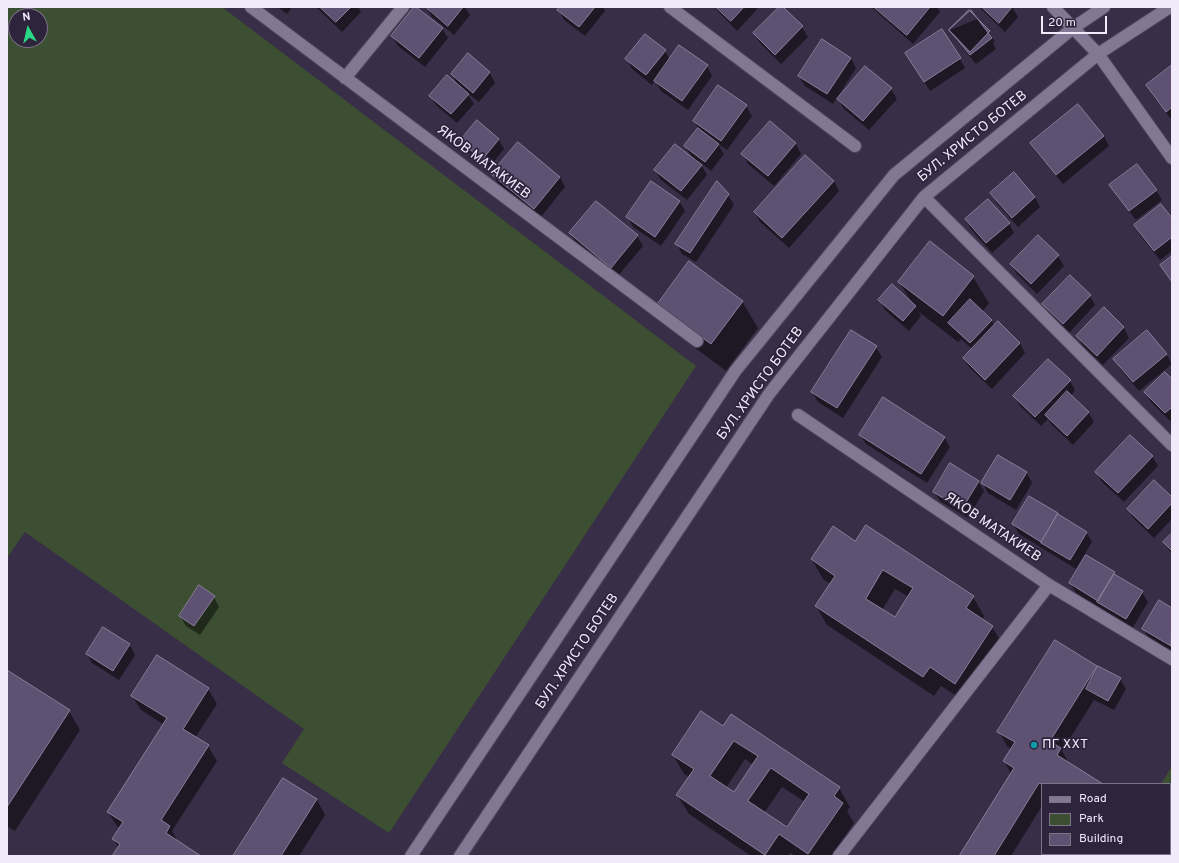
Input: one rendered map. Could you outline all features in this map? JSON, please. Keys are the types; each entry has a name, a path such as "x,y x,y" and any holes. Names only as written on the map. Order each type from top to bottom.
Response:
{"street":[{"name":"ЯКОВ МАТАКИЕВ","path":"251,7 697,341"},
{"path":"345,78 403,7"},
{"path":"670,7 855,146"},
{"path":"1053,7 1098,54 1172,158"},
{"name":"БУЛ. ХРИСТО БОТЕВ","path":"411,856 736,370 894,175 1073,28 1104,7"},
{"name":"БУЛ. ХРИСТО БОТЕВ","path":"460,856 769,394 924,197 1098,54 1170,7"},
{"path":"924,197 1172,445"},
{"name":"ЯКОВ МАТАКИЕВ","path":"798,415 1049,585 1172,659"},
{"path":"839,856 1049,585"}],"green space":[{"path":"7,7 222,7 696,366 389,833 282,763 304,729 25,532 7,558"},
{"path":"1172,766 1172,856 1117,856 1171,855 1171,783 1162,783"}],"building":[{"path":"320,7 351,7 336,22"},
{"path":"414,7 443,28 419,58 391,36"},
{"path":"426,7 463,7 448,26"},
{"path":"560,7 595,7 579,27 557,10"},
{"path":"716,7 744,7 731,21"},
{"path":"779,7 783,7 803,26 775,55 753,33"},
{"path":"874,7 930,7 907,35"},
{"path":"982,7 1012,7 999,23"},
{"path":"969,10 990,31 970,52 949,30"},
{"path":"971,10 992,38 970,55 949,30"},
{"path":"942,29 961,58 924,82 905,53"},
{"path":"645,34 666,50 646,75 625,59"},
{"path":"822,39 851,58 827,94 798,76"},
{"path":"679,45 708,65 682,101 654,81"},
{"path":"468,53 490,72 473,93 451,74"},
{"path":"1172,65 1172,107 1166,112 1146,85"},
{"path":"865,66 892,88 863,121 837,99"},
{"path":"447,75 469,94 451,114 429,96"},
{"path":"718,85 747,105 721,141 693,121"},
{"path":"1078,104 1104,136 1056,175 1030,143"},
{"path":"477,120 499,139 482,160 460,141"},
{"path":"770,121 796,143 768,176 741,154"},
{"path":"698,128 719,144 705,162 684,146"},
{"path":"518,142 560,177 534,209 491,174"},
{"path":"675,144 702,165 681,191 654,170"},
{"path":"805,155 834,181 782,238 754,212"},
{"path":"1137,164 1157,190 1129,211 1109,185"},
{"path":"1014,172 1035,197 1012,218 990,193"},
{"path":"651,181 680,201 655,237 626,217"},
{"path":"717,181 729,194 690,253 675,244"},
{"path":"988,199 1010,223 986,243 965,219"},
{"path":"596,201 638,235 611,268 569,233"},
{"path":"1161,204 1172,218 1172,237 1154,251 1134,225"},
{"path":"1038,235 1059,255 1031,284 1010,264"},
{"path":"930,241 974,276 943,316 898,282"},
{"path":"1172,256 1172,282 1160,265"},
{"path":"689,261 743,301 711,344 657,305"},
{"path":"1070,275 1091,295 1063,324 1042,304"},
{"path":"892,284 916,306 903,321 878,300"},
{"path":"970,299 992,320 970,343 948,323"},
{"path":"1104,307 1124,327 1097,356 1076,336"},
{"path":"998,321 1020,343 985,380 963,358"},
{"path":"851,330 877,346 837,408 811,392"},
{"path":"1147,330 1167,354 1133,382 1113,359"},
{"path":"1048,359 1071,380 1035,417 1013,396"},
{"path":"1165,372 1172,379 1172,407 1165,413 1144,392"},
{"path":"1067,391 1089,412 1067,436 1045,415"},
{"path":"883,397 945,437 921,474 859,435"},
{"path":"1130,435 1153,456 1118,493 1095,472"},
{"path":"998,455 1027,472 1010,500 981,483"},
{"path":"950,463 979,481 962,509 933,492"},
{"path":"1154,480 1172,497 1172,503 1148,529 1127,509"},
{"path":"1029,496 1058,513 1041,542 1012,524"},
{"path":"1058,514 1087,532 1070,560 1041,543"},
{"path":"866,525 974,596 966,608 993,626 955,684 930,667 923,677 815,606 835,576 811,559 833,526 855,541","holes":["883,570 913,588 895,617 866,599"]},
{"path":"1172,533 1172,551 1163,542"},
{"path":"1086,555 1115,572 1098,601 1069,583"},
{"path":"1114,574 1143,591 1126,619 1097,602"},
{"path":"199,585 215,596 194,626 179,616"},
{"path":"1159,600 1172,608 1171,646 1142,629"},
{"path":"103,627 130,644 113,671 86,654"},
{"name":"ПГ ХХТ","path":"1055,640 1097,666 1050,741 1061,748 1057,755 1101,783 1039,783 994,856 959,856 1014,768 1003,761 1015,742 997,732"},
{"path":"157,655 209,688 183,729 209,745 161,820 170,826 166,833 201,856 112,856 120,844 112,839 123,822 107,812 167,718 131,696"},
{"path":"1098,666 1121,678 1108,701 1086,689"},
{"path":"7,670 70,710 7,807"},
{"path":"701,711 723,726 731,714 840,787 834,796 843,803 808,854 779,834 765,855 676,795 694,769 672,755","holes":["734,741 758,756 734,792 710,776","771,768 809,794 787,827 748,801"]},
{"path":"283,778 317,799 281,856 233,856"}],"place":[{"name":"ПГ ХХТ","path":"1034,745"}]}
